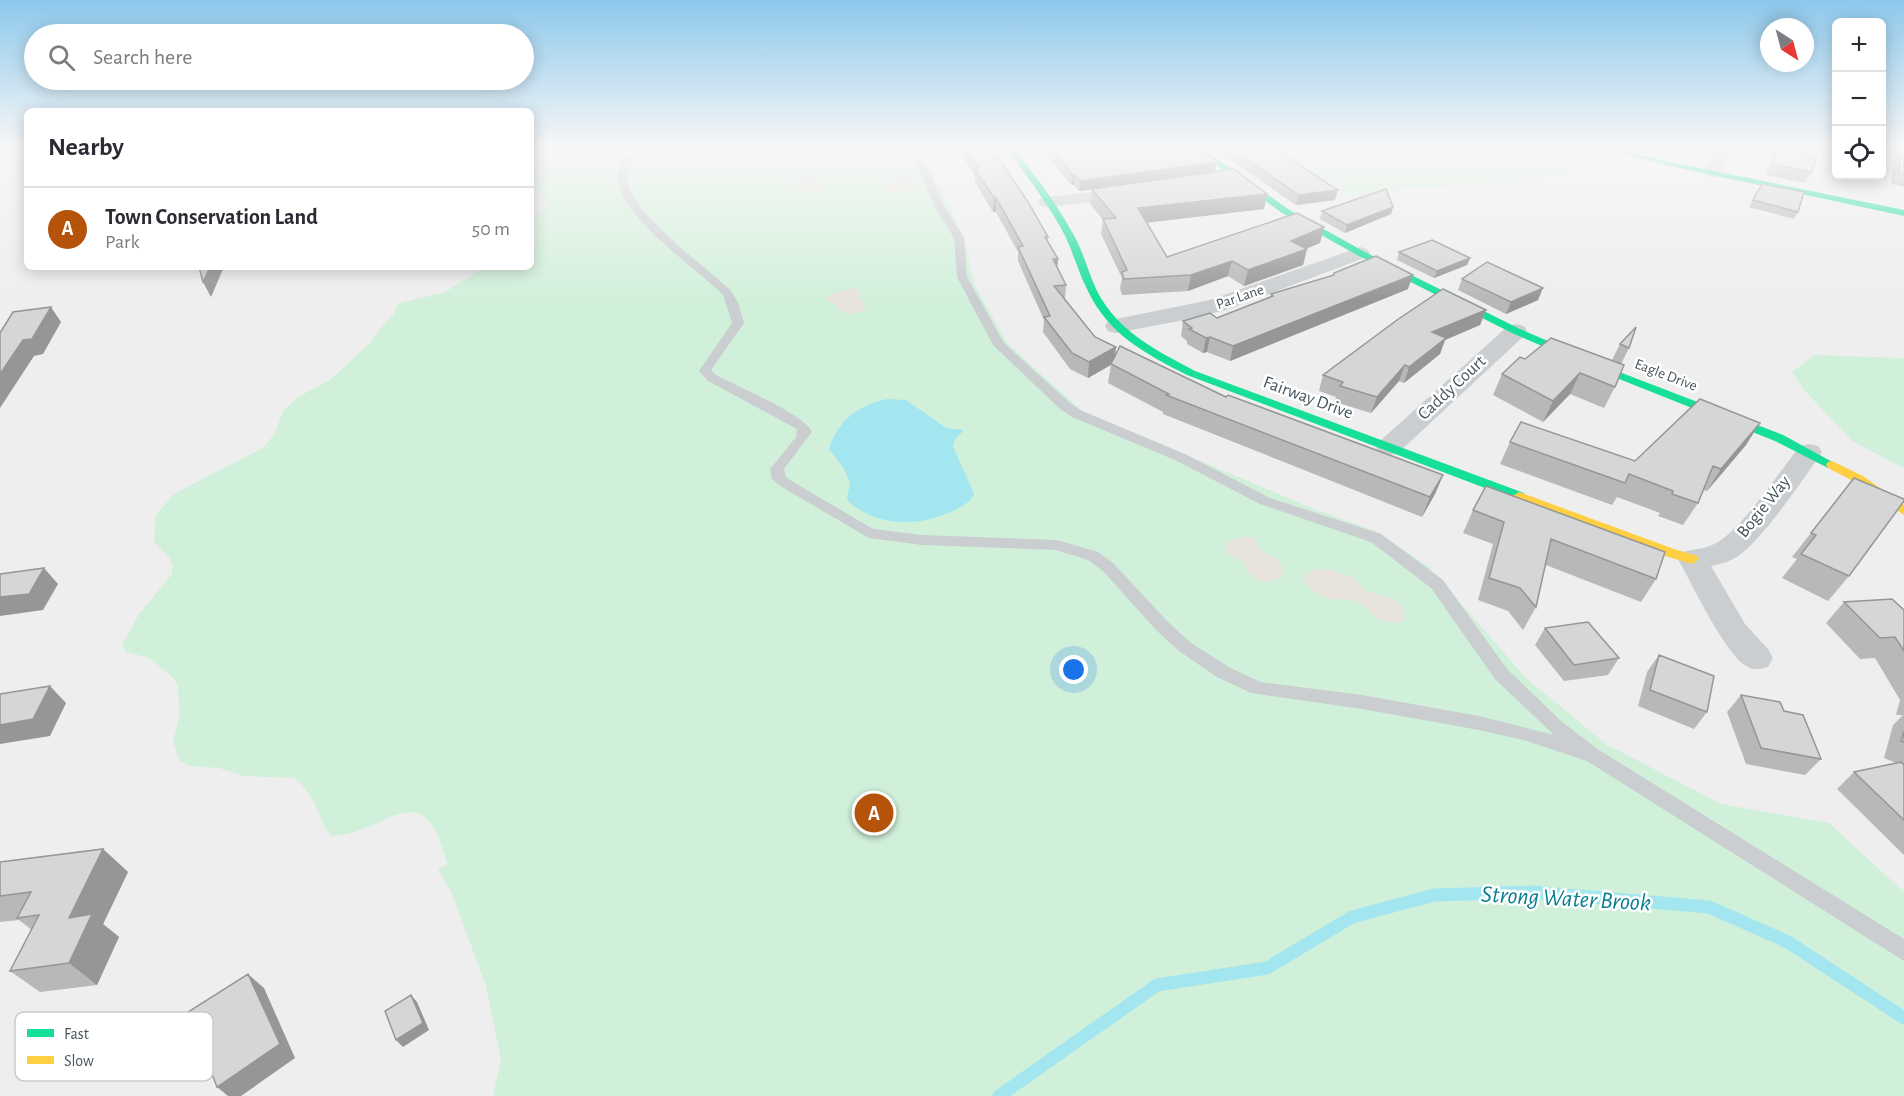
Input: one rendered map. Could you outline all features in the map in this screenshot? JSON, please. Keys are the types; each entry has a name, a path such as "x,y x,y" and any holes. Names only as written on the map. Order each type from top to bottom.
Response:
{"street":[{"path":"1047,201 1065,199"},
{"name":"Eagle Drive","path":"1268,199 1360,253 1516,331 1809,452 1859,479 1904,512"},
{"path":"1838,199 1904,213"},
{"name":"Fairway Drive","path":"1047,201 1077,250 1096,299 1116,326 1153,355 1176,367 1670,554 1692,559"},
{"name":"Par Lane","path":"1116,326 1184,314 1218,305 1360,253"},
{"name":"Caddy Court","path":"1389,447 1516,331"},
{"name":"Bogie Way","path":"1692,559 1717,555 1730,548 1750,528 1809,452"},
{"path":"1692,559 1734,632 1756,658"}],"lane":[{"path":"632,199 635,206 673,247 728,294 738,323 732,336 705,370 712,378 792,418 803,427 805,432 802,438 777,469 780,479 869,533 931,541 1057,545 1093,556 1118,577 1162,626 1185,647 1223,672 1250,685 1271,691 1362,702 1479,723 1523,733 1593,755"},
{"path":"936,199 959,238 961,270 967,289 999,345 1038,383 1077,414 1180,457 1265,501 1376,538 1437,584 1501,674 1554,726 1593,755 1904,951"}],"green space":[{"path":"544,199 945,199 965,240 974,284 1007,343 1081,410 1314,509 1378,532 1429,567 1526,678 1606,744 1721,804 1829,823 1904,892 1904,1096 493,1096 501,1059 486,986 452,894 438,870 447,864 437,835 427,819 415,813 401,814 351,833 331,836 315,804 303,786 294,778 244,776 219,768 189,766 180,761 173,741 179,718 178,686 173,678 149,658 126,652 122,645 139,614 171,575 173,566 170,559 154,542 155,518 174,494 264,447 275,433 283,411 298,397 330,380 370,343 395,313 395,308 400,303 445,292 479,270 534,270 534,218 549,205"},
{"path":"1815,355 1904,358 1904,468 1852,441 1804,390 1792,372"}],"sand":[{"path":"853,288 861,294 860,299 866,306 862,311 850,314 840,311 835,304 826,301 827,296 835,292"},
{"path":"1242,537 1255,538 1261,551 1278,559 1285,573 1270,581 1254,578 1246,570 1246,563 1228,554 1224,544"},
{"path":"1328,569 1353,578 1364,590 1395,600 1404,610 1404,618 1401,622 1378,619 1361,604 1350,600 1326,598 1303,581 1304,575 1315,570"}],"water":[{"path":"906,400 946,428 964,430 955,439 953,446 974,494 967,503 944,515 916,522 902,522 874,517 849,502 847,499 850,482 843,467 829,449 838,430 851,415 877,401"}],"building":[{"path":"997,199 1026,199 1058,259 1053,259 1066,285 1054,286 1095,337 1116,347 1089,362 1072,353 1044,317 1050,316 1018,247 1023,246"},
{"path":"1100,199 1220,199 1138,208 1167,257 1297,213 1324,227 1291,241 1307,249 1248,270 1232,261 1191,275 1124,279 1122,272 1127,270 1103,219 1116,218"},
{"path":"1356,199 1390,199 1393,207 1347,225 1322,211"},
{"path":"1753,199 1802,199 1798,212"},
{"path":"1432,240 1470,258 1437,271 1399,252"},
{"path":"1376,256 1413,275 1233,346 1210,337 1206,338 1189,329 1192,328 1183,321 1210,313 1217,318 1273,296 1271,294 1334,275 1334,273"},
{"path":"1487,262 1543,288 1511,302 1462,279"},
{"path":"200,270 209,270 203,282"},
{"path":"1443,289 1486,310 1432,332 1446,338 1409,367 1405,365 1377,397 1340,386 1343,382 1323,375 1397,320"},
{"path":"51,307 32,339 23,340 0,374 0,333 13,312"},
{"path":"1636,327 1629,348 1620,344"},
{"path":"1551,338 1624,365 1615,387 1580,373 1553,401 1502,374 1520,357 1525,359"},
{"path":"1120,346 1226,397 1228,395 1443,475 1430,497 1166,395 1169,394 1111,364"},
{"path":"1700,399 1760,423 1721,469 1713,466 1698,503 1629,474 1625,483 1510,442 1521,422 1635,461"},
{"path":"1854,478 1904,499 1904,501 1849,576 1801,554 1816,535 1811,533"},
{"path":"1486,486 1665,552 1656,579 1551,539 1536,607 1520,588 1489,578 1504,522 1473,510"},
{"path":"44,568 29,594 0,597 0,574"},
{"path":"1892,599 1904,610 1904,651 1895,637 1880,638 1844,602"},
{"path":"1588,622 1619,658 1574,665 1545,628"},
{"path":"1659,655 1714,676 1707,712 1650,690"},
{"path":"50,686 33,719 0,725 0,694"},
{"path":"1741,695 1780,702 1784,711 1803,715 1821,759 1761,748"},
{"path":"1901,762 1904,765 1904,820 1854,772"},
{"path":"103,849 69,918 92,914 69,963 10,971 39,915 17,918 31,892 0,896 0,862"},
{"path":"248,974 280,1044 217,1087 213,1077 213,1012 188,1012"},
{"path":"411,995 423,1023 396,1040 385,1011"}],"waterway":[{"name":"Strong Water Brook","path":"999,1096 1157,985 1267,968 1352,917 1434,895 1532,892 1709,907 1788,942 1904,1018"}],"traffic: fast":[{"path":"1046,199 1068,232 1093,292 1107,315 1118,328 1145,349 1191,373 1519,496"},
{"path":"1268,199 1285,211 1360,253 1516,331 1618,375 1779,438 1832,465"},
{"path":"1838,199 1904,213"}],"traffic: slow":[{"path":"1832,465 1859,479 1904,511"},
{"path":"1519,496 1670,553 1692,559"}],"place":[{"name":"Town Conservation Land","path":"874,813"}]}
